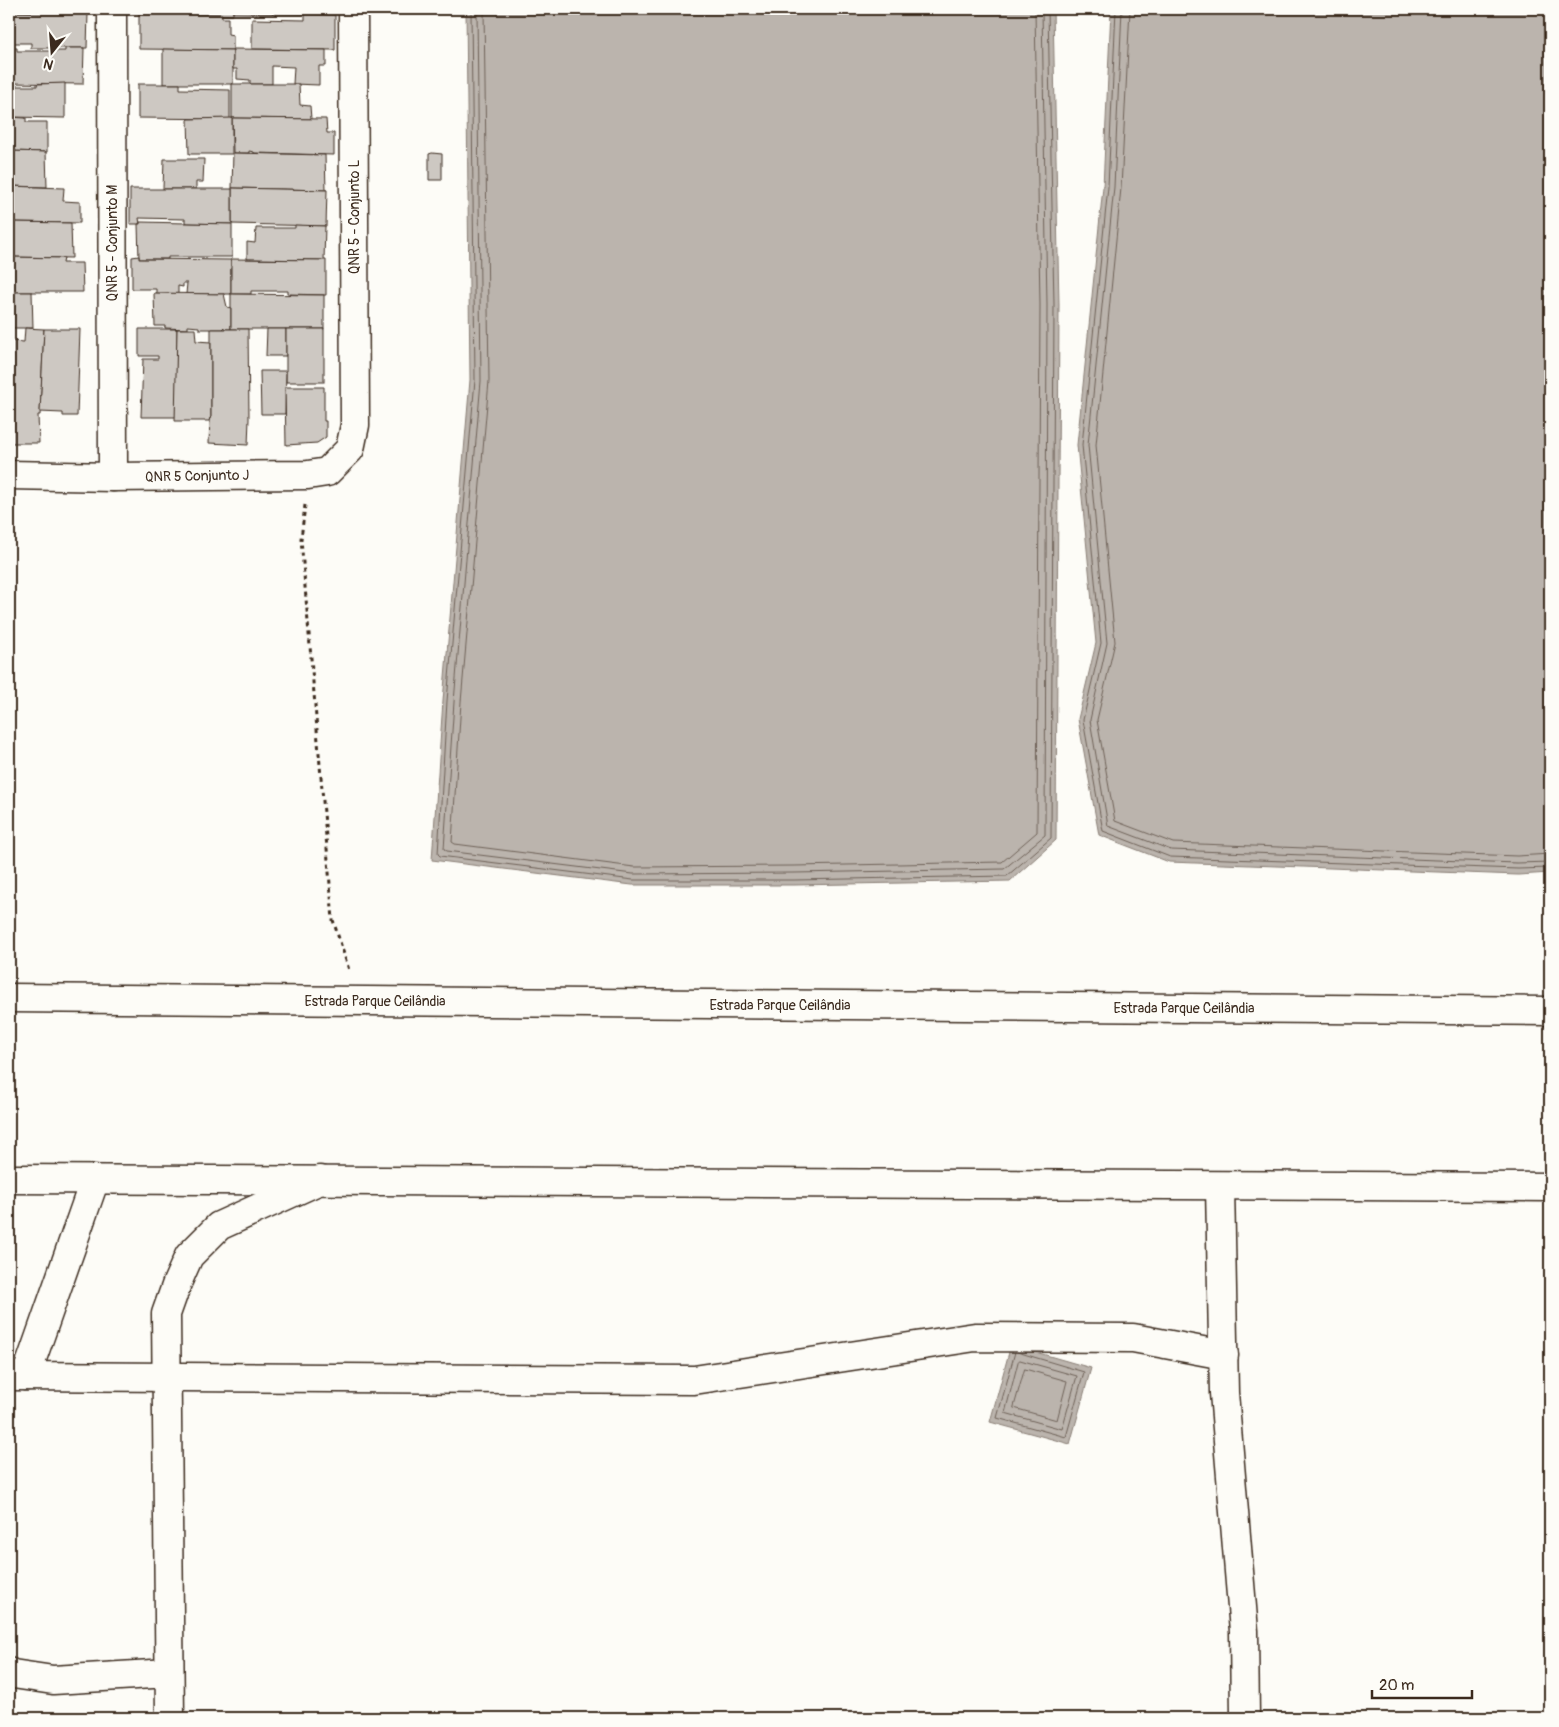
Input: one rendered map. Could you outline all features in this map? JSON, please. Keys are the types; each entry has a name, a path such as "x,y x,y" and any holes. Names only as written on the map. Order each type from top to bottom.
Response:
{"main road":[{"name":"QNR 5 - Conjunto M","path":"112,9 113,477"},
{"name":"QNR 5 - Conjunto L","path":"353,9 356,425"},
{"name":"QNR 5 Conjunto J","path":"9,475 113,477 308,475 327,472 350,449 356,425"},
{"name":"Estrada Parque Ceilândia","path":"9,998 1550,1011"},
{"path":"9,1178 1220,1186 1550,1186"},
{"path":"95,1179 18,1376 694,1380 975,1337 1134,1338 1224,1355"},
{"path":"170,1718 166,1314 177,1283 190,1256 219,1226 320,1180"},
{"path":"1220,1186 1224,1393 1244,1630 1246,1718"},
{"path":"9,1672 53,1680 169,1673"}],"path":[{"path":"308,475 301,539 333,920 358,1001"}],"water":[{"path":"466,9 1053,9 1059,305 1056,840 1010,881 794,885 632,885 432,860 443,701 470,380"},
{"path":"1111,9 1550,9 1550,873 1518,875 1169,862 1099,835 1078,719 1096,643 1077,445 1103,187"},
{"path":"1011,1345 1091,1368 1070,1444 990,1422"}],"building":[{"path":"9,9 34,9 34,12 9,12"},
{"path":"49,9 83,9 83,13 49,13"},
{"path":"138,9 233,9 233,15 138,13"},
{"path":"233,9 309,9 309,14 233,13"},
{"path":"9,12 88,13 87,48 31,48 31,43 9,43"},
{"path":"139,13 222,14 222,18 228,18 228,34 233,35 233,50 139,49"},
{"path":"305,14 335,15 335,50 252,49 252,19 305,20"},
{"path":"9,48 17,48 17,51 65,51 65,48 84,48 83,84 9,83"},
{"path":"163,49 233,50 233,84 163,84"},
{"path":"233,49 326,50 326,66 319,66 319,85 293,84 294,67 272,66 272,84 250,84 250,80 237,79 237,69 233,69"},
{"path":"65,83 65,118 9,117 9,86"},
{"path":"138,84 180,84 180,89 230,90 230,119 138,118"},
{"path":"232,84 299,84 300,105 310,106 311,119 232,118"},
{"path":"9,117 26,118 26,122 47,122 47,152 9,151"},
{"path":"232,118 326,119 327,133 334,133 334,155 254,153 249,151 249,153 233,153"},
{"path":"232,118 232,154 189,154 188,119"},
{"path":"9,151 46,152 47,187 9,186"},
{"path":"233,153 325,155 326,190 232,188"},
{"path":"429,154 442,154 442,180 429,180"},
{"path":"164,159 204,159 203,182 196,182 196,189 163,189"},
{"path":"9,186 64,188 63,201 80,202 80,223 9,222"},
{"path":"232,188 327,190 326,226 232,224"},
{"path":"130,189 232,189 232,224 185,223 185,219 139,218 140,224 130,224"},
{"path":"9,222 71,223 72,258 9,257"},
{"path":"140,222 232,224 232,257 139,259 138,224"},
{"path":"295,225 325,226 324,260 247,259 247,242 255,243 256,228 295,228"},
{"path":"139,256 139,259 231,260 231,294 186,294 187,283 183,283 183,287 178,286 178,294 156,293 156,289 132,289 132,257"},
{"path":"9,257 64,258 63,263 82,263 83,292 9,292"},
{"path":"231,259 326,260 326,295 288,294 288,291 251,291 251,294 231,294"},
{"path":"9,292 32,292 33,328 9,328"},
{"path":"154,293 224,294 227,307 231,308 231,329 224,329 224,327 222,329 199,329 199,327 188,326 188,329 155,326"},
{"path":"231,294 324,295 324,329 231,329"},
{"path":"25,328 44,329 40,415 38,415 39,443 9,443 10,341 24,342"},
{"path":"44,329 80,329 77,416 63,416 63,413 40,412"},
{"path":"139,329 177,329 176,417 141,417 143,359 158,359 158,356 139,356"},
{"path":"177,329 195,329 196,341 211,342 211,418 209,421 175,421"},
{"path":"211,329 248,329 248,445 209,443 211,418"},
{"path":"267,329 286,329 286,356 266,356"},
{"path":"286,329 324,329 324,382 286,382"},
{"path":"260,371 286,371 285,414 261,414"},
{"path":"285,387 324,387 326,437 317,443 286,445"}]}
